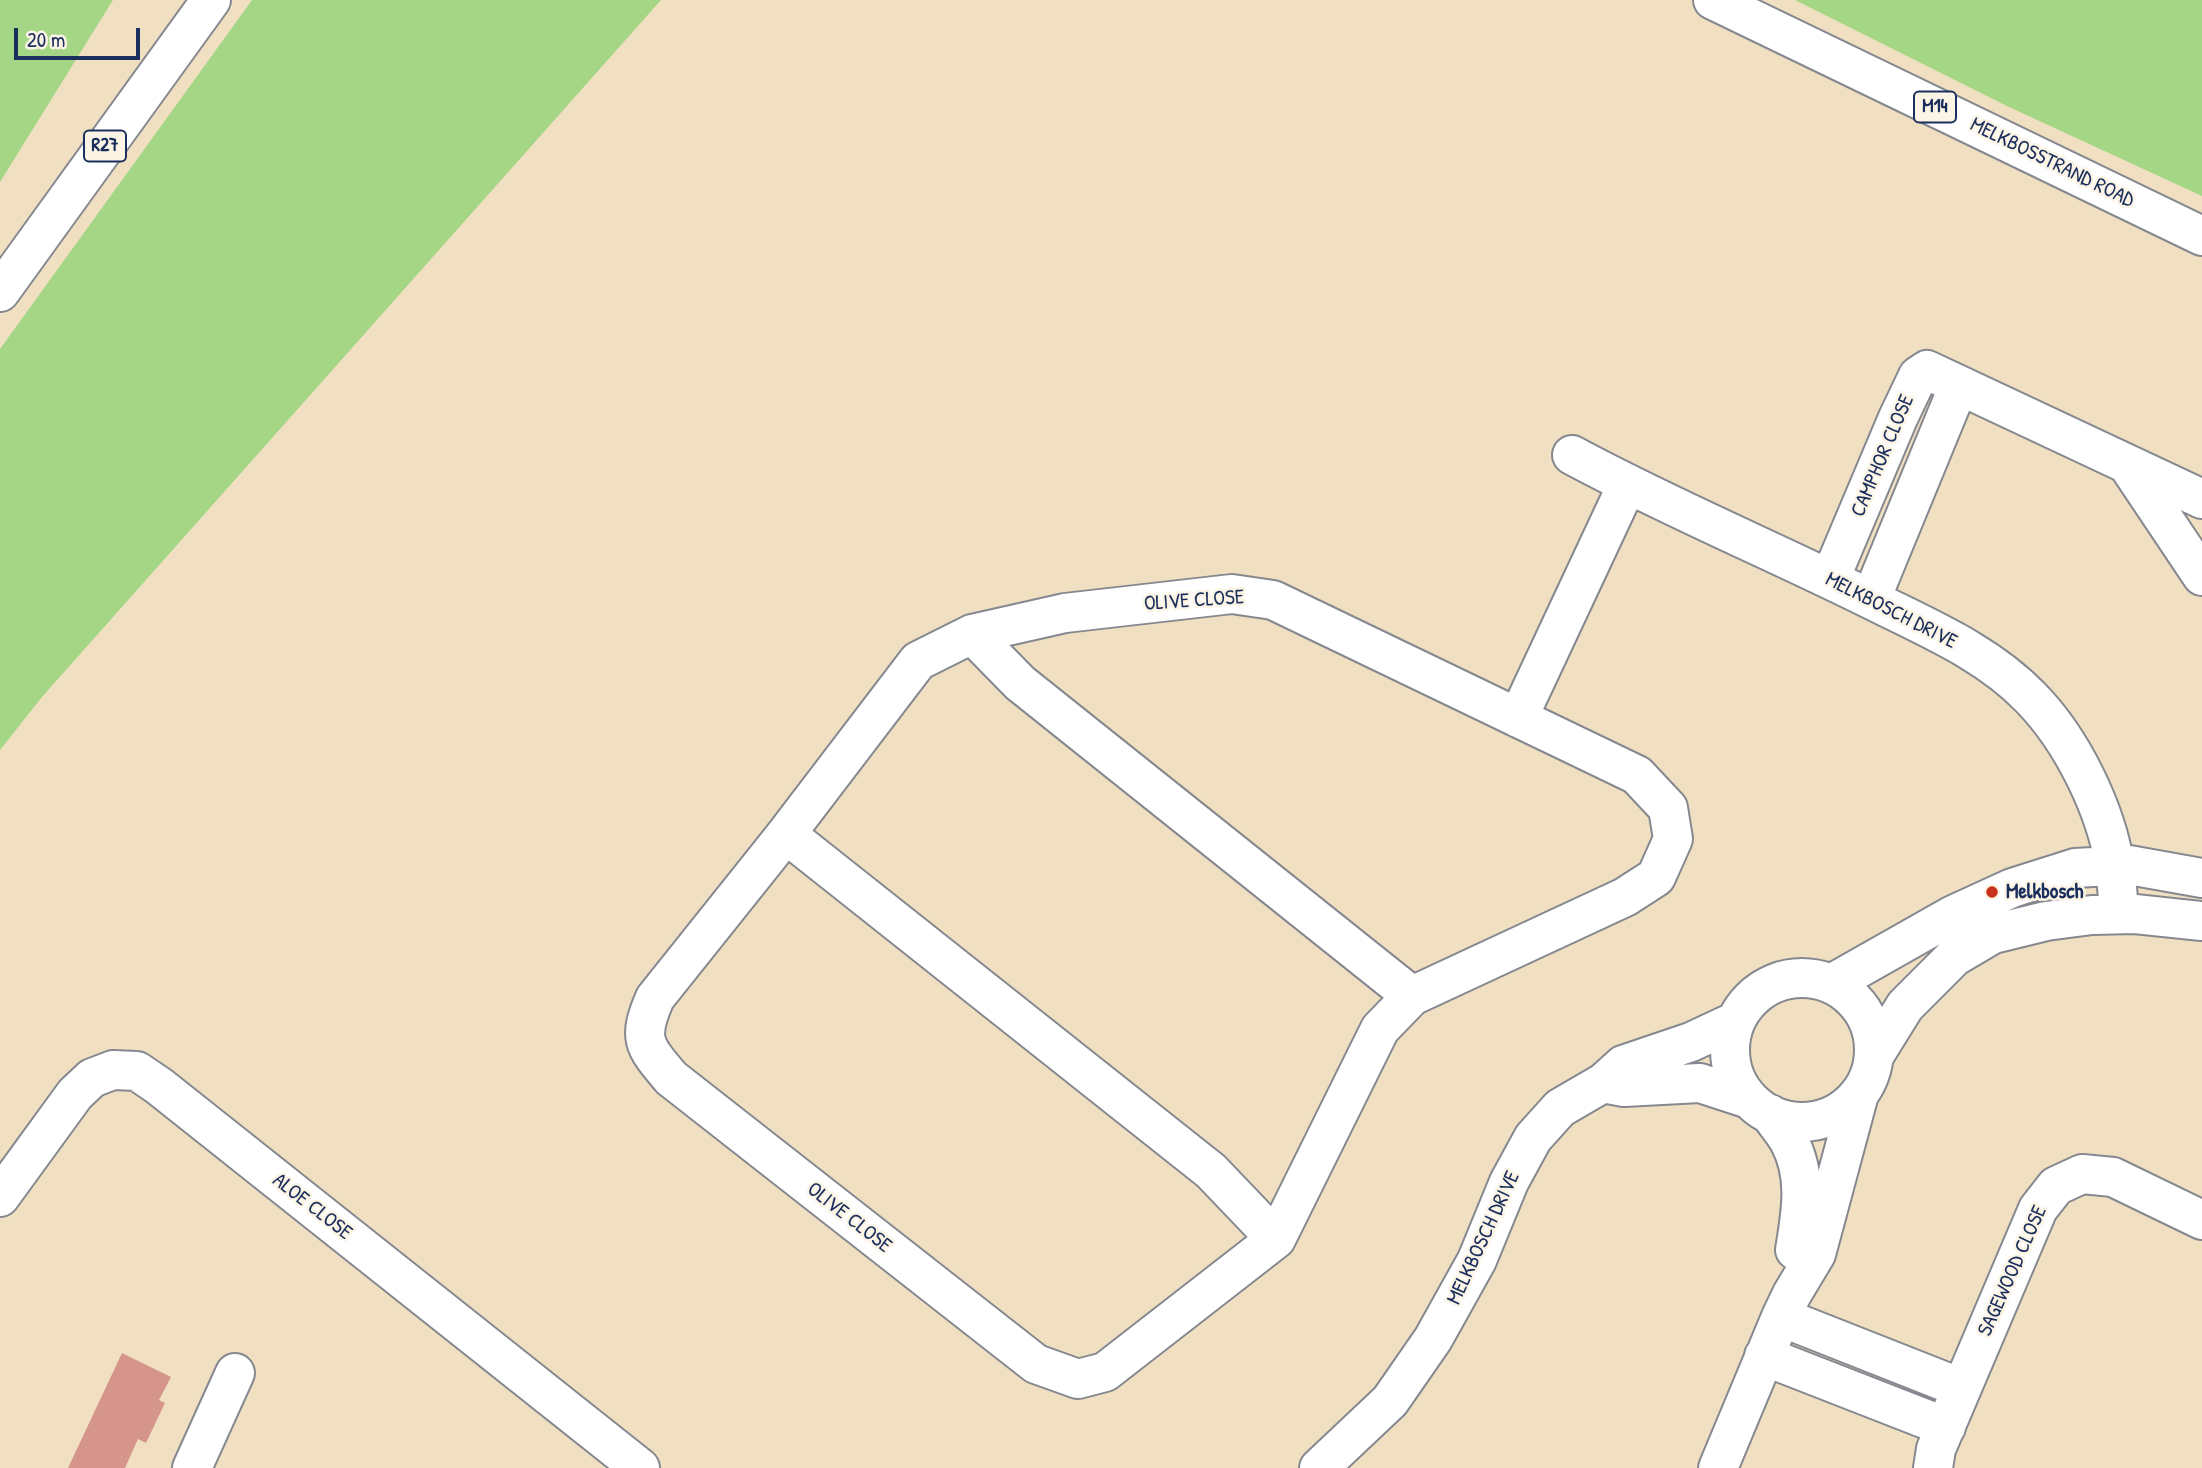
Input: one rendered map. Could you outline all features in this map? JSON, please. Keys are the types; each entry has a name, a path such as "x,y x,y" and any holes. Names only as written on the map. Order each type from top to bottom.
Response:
{"street":[{"name":"R27","path":"0,249 180,0"},
{"name":"R27","path":"0,292 211,0"},
{"name":"MELKBOSSTRAND ROAD","path":"1713,0 2202,236"},
{"name":"CAMPHOR CLOSE","path":"1830,579 1889,437 1918,376 1927,370 2202,499"},
{"name":"CAMPHOR CLOSE","path":"1871,599 1959,385"},
{"name":"MELKBOSCH DRIVE","path":"1573,455 1628,485 1871,599 1972,651 2003,673 2031,698 2062,735 2085,780 2103,820 2115,865 2119,915"},
{"path":"2126,462 2202,576"},
{"path":"1518,718 1628,485"},
{"name":"OLIVE CLOSE","path":"1232,594 1273,600 1518,718 1637,775 1668,808 1673,839 1656,877 1625,897 1412,996 1380,1029 1276,1239 1105,1371 1078,1379 1036,1364 671,1078 647,1049 645,1020 656,998 918,662 972,634 1078,611 1232,594"},
{"path":"972,634 1020,683 1412,996"},
{"path":"786,834 1211,1171 1276,1239"},
{"path":"1831,984 1953,915 2012,888 2075,868 2129,865 2202,877"},
{"path":"1874,1056 1905,1006 1954,957 1993,934 2092,915 2135,914 2202,922"},
{"path":"1603,1083 1624,1087 1700,1083 1760,1107 1793,1121 1818,1120 1841,1111 1859,1094 1870,1076 1874,1056 1873,1033 1864,1013 1850,995 1831,984 1809,978 1787,979 1765,987 1748,1001 1736,1021 1731,1041 1731,1062 1738,1082 1760,1107 1790,1142 1801,1180 1803,1199 1786,1305"},
{"name":"MELKBOSCH DRIVE","path":"1319,1468 1390,1401 1433,1339 1477,1261 1509,1182 1533,1138 1560,1108 1603,1083 1623,1065 1691,1042 1736,1021"},
{"name":"ALOE CLOSE","path":"0,1197 75,1094 92,1078 113,1070 137,1071 170,1094 640,1468"},
{"path":"1718,1468 1786,1305 1816,1254 1859,1094"},
{"name":"SAGEWOOD CLOSE","path":"1933,1468 1936,1449 2038,1209 2056,1186 2082,1174 2113,1177 2202,1220"},
{"path":"1786,1305 1961,1388"},
{"path":"1764,1356 1946,1427"},
{"path":"192,1468 235,1373"}],"green space":[{"path":"0,0 113,0 0,182"},
{"path":"252,0 661,0 42,697 0,750 0,349"},
{"path":"1795,0 2202,0 2202,196 2009,107"}],"building":[{"path":"122,1353 171,1377 159,1400 165,1403 146,1443 138,1439 125,1468 68,1468"}],"place":[{"name":"Melkbosch","path":"1992,892"}]}
